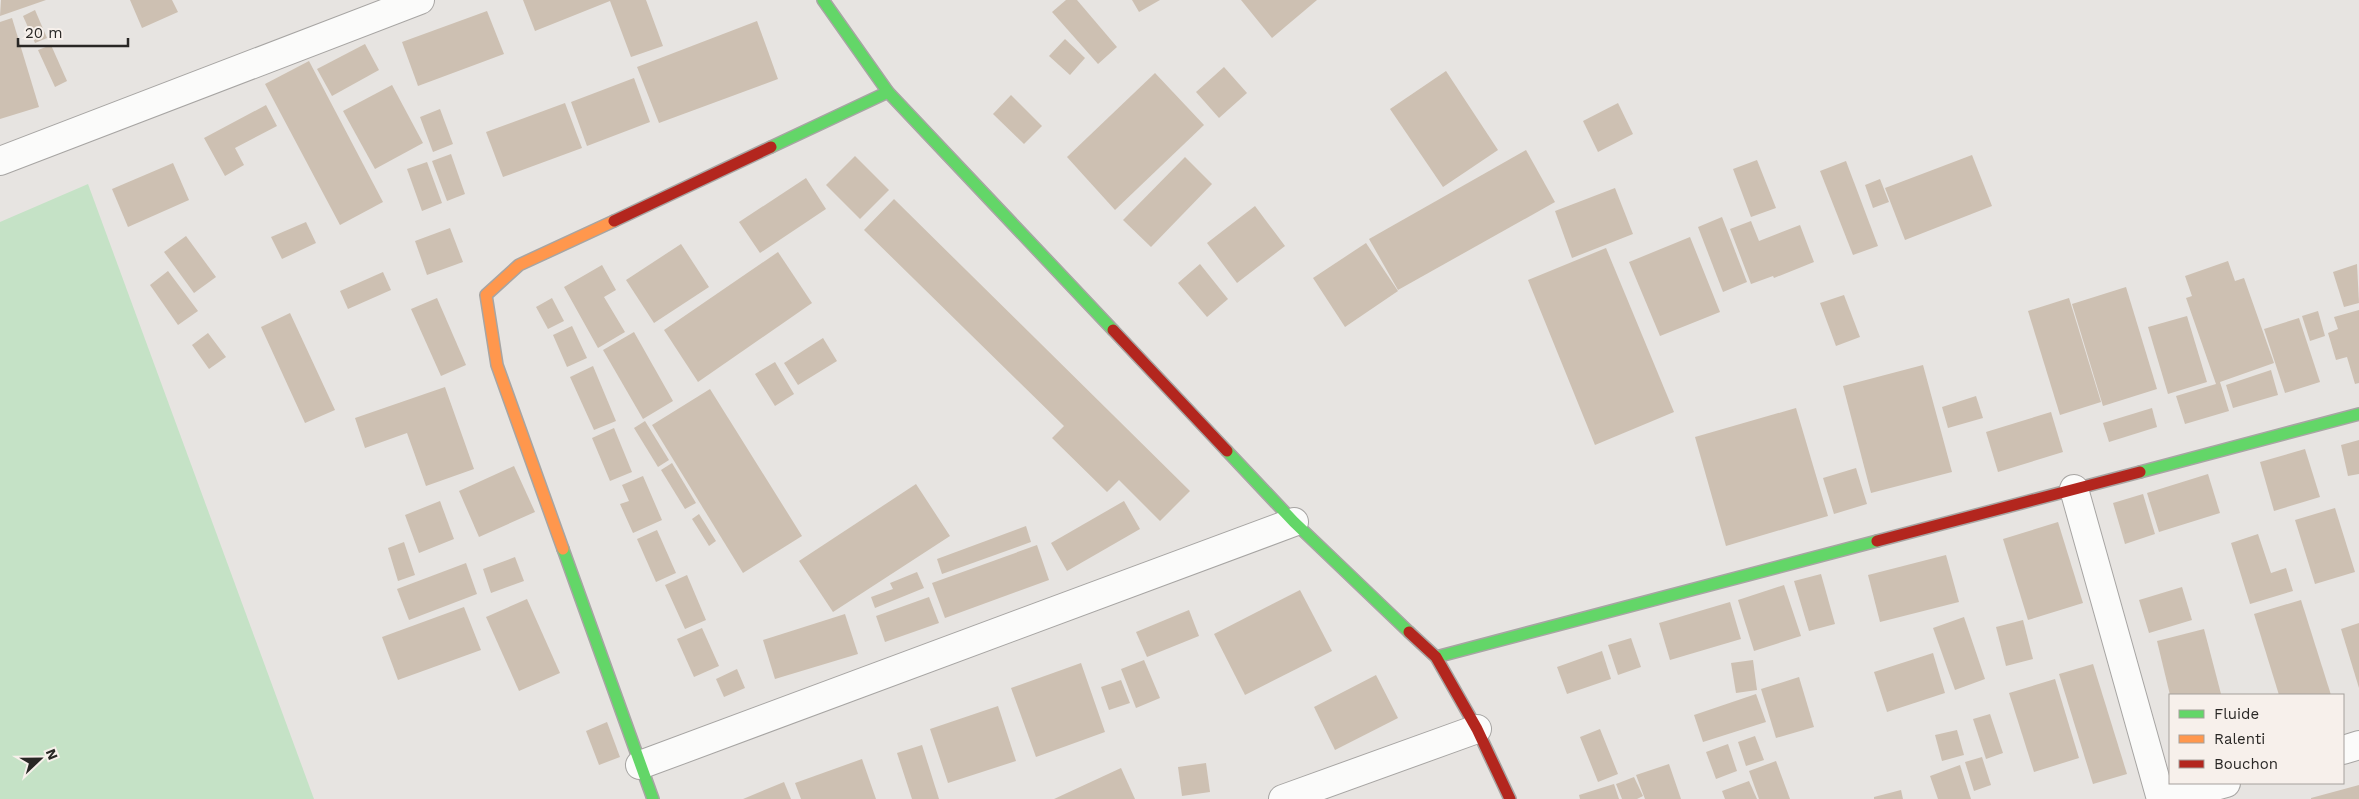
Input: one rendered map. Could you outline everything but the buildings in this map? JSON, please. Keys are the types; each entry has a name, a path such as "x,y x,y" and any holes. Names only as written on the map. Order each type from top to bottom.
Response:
{"street":[{"path":"0,162 420,0"},
{"path":"824,0 888,92 1294,522 1436,657 1477,729 1510,799"},
{"path":"653,799 497,365 486,295 519,265 888,92"},
{"path":"1436,657 2359,414"},
{"path":"2074,489 2161,799"},
{"path":"640,765 1294,522"},
{"path":"1283,799 1477,729"},
{"path":"2344,750 2359,745"},
{"path":"2168,799 2222,784"}],"green space":[{"path":"88,184 314,799 0,799 0,222"}],"traffic: fast":[{"path":"823,0 888,92 1113,330"},
{"path":"771,147 888,92"},
{"path":"2140,472 2359,414"},
{"path":"1227,451 1294,522 1409,632"},
{"path":"1436,657 1877,541"},
{"path":"563,549 653,799"}],"traffic: slow":[{"path":"563,549 497,365 486,295 519,265 614,221"}],"traffic: jam":[{"path":"614,221 771,147"},
{"path":"1113,330 1227,451"},
{"path":"1877,541 2140,472"},
{"path":"1409,632 1436,657 1477,729 1510,799"}]}
